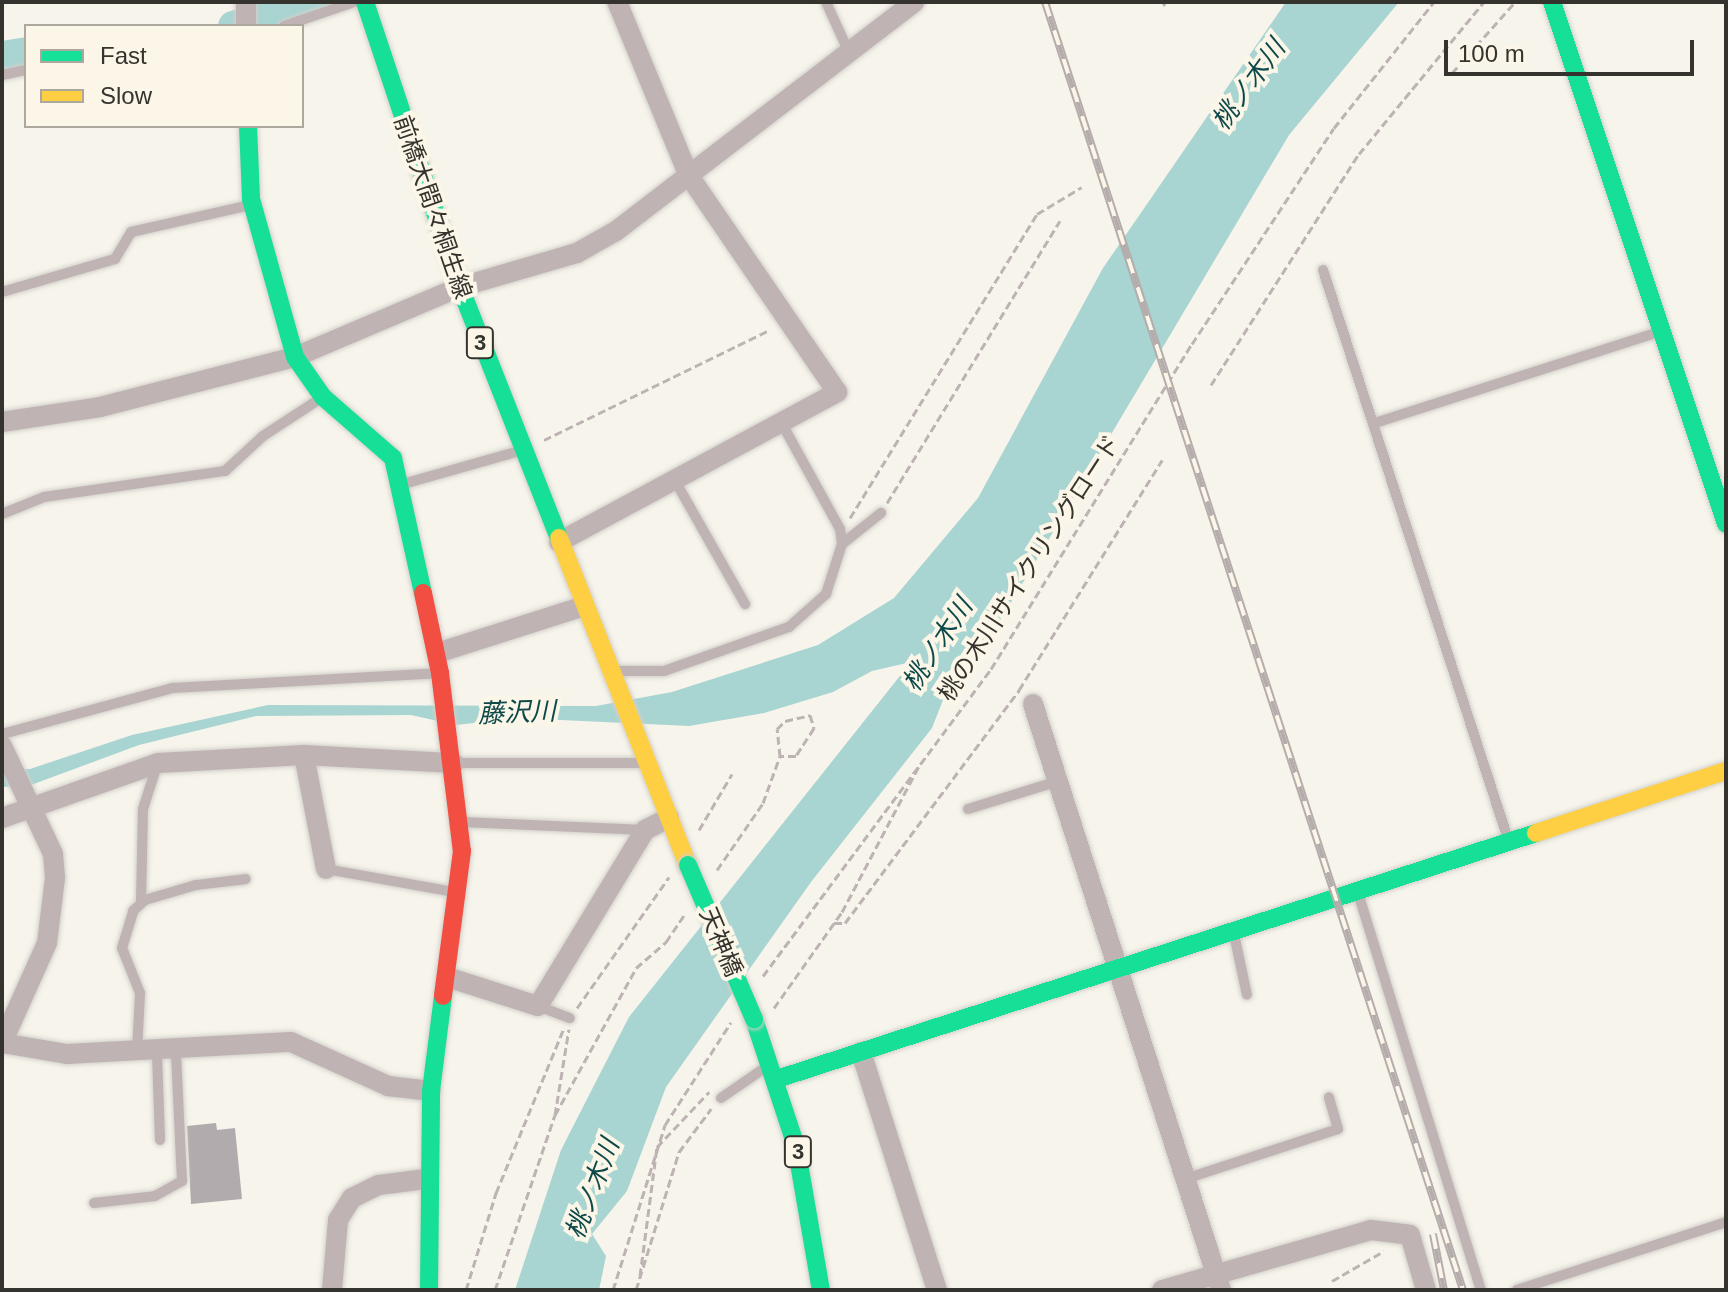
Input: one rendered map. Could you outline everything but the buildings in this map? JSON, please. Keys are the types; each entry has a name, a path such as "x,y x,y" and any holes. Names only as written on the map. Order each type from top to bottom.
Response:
{"street":[{"path":"246,2 246,24"},
{"name":"前橋大間々桐生線","path":"365,2 460,287 611,674"},
{"path":"559,542 837,392 688,174 617,2"},
{"path":"2,422 100,407 295,357 460,287 577,253 688,174 847,48 914,2"},
{"path":"1552,2 1664,330 1726,524"},
{"path":"248,128 253,205 295,357 323,397 380,441 403,484 440,670 462,822 450,978 438,1001 431,1091 426,1179 429,1290"},
{"path":"440,670 584,606"},
{"name":"3","path":"611,674 686,860"},
{"path":"1033,704 1055,782 1119,970 1218,1282"},
{"path":"2,746 53,854 52,919 47,943 2,1043 48,1053 157,1053 291,1042 388,1086 431,1091"},
{"path":"2,818 82,785 158,763 304,755 454,760"},
{"path":"304,755 326,869"},
{"path":"774,1072 861,1052 1726,771"},
{"path":"450,978 548,1009 645,830 669,818"},
{"name":"天神橋","path":"686,860 752,1016"},
{"name":"3","path":"752,1016 774,1072 805,1181 821,1290"},
{"path":"861,1052 937,1290"},
{"path":"332,1290 344,1208 368,1188 426,1179"},
{"path":"1162,1290 1218,1282 1361,1231 1402,1234 1413,1239 1426,1290"}],"lane":[{"path":"290,24 354,2"},
{"path":"826,2 847,48"},
{"path":"2,75 24,70"},
{"path":"2,292 115,259 131,232 253,205"},
{"path":"1323,270 1510,843"},
{"path":"1375,423 1664,330"},
{"path":"2,514 44,497 225,471 263,436 323,397"},
{"path":"781,422 841,539"},
{"path":"403,484 522,451"},
{"path":"674,479 745,604"},
{"path":"611,674 664,671 789,627 826,594 841,539 881,513"},
{"path":"2,734 173,688 440,670"},
{"path":"454,760 645,759"},
{"path":"94,1203 155,1196 182,1181 157,1053 122,940 141,902 143,809 158,763"},
{"path":"968,809 1055,782"},
{"path":"462,822 645,830"},
{"path":"326,869 456,893"},
{"path":"141,902 213,880 246,879"},
{"path":"1358,893 1481,1290"},
{"path":"1234,932 1247,995"},
{"path":"548,1009 570,1018"},
{"path":"157,1053 160,1140"},
{"path":"721,1098 774,1072"},
{"path":"1185,1179 1338,1129 1329,1097"},
{"path":"1517,1290 1726,1222"}],"path":[{"name":"桃の木川サイクリングロード","path":"755,986 991,669 1192,344 1334,128 1434,2"},
{"path":"1211,385 1359,154 1484,2"},
{"path":"1452,73 1515,2"},
{"path":"841,539 1037,214 1082,187"},
{"path":"881,513 1060,221"},
{"path":"522,451 788,321"},
{"path":"834,923 845,923 1019,690 1162,460"},
{"path":"613,1290 657,1147 680,1095 834,923 920,764"},
{"path":"466,1290 496,1193 570,1018 686,860 732,774"},
{"path":"495,1290 555,1115 570,1018"},
{"path":"640,1276 657,1147 711,1090"},
{"path":"636,1290 679,1152 721,1098"},
{"path":"1332,1281 1401,1242 1402,1234"}],"water":[{"path":"1286,2 1399,2 1289,135 987,643 950,682 932,728 811,882 666,1087 627,1191 592,1234 606,1256 599,1290 515,1290 561,1150 629,1017 911,662 872,671 833,692 764,713 689,726 518,718 456,725 411,715 256,716 139,745 31,785 2,787 2,770 30,769 132,735 268,705 596,706 672,692 818,645 894,598 978,498 1103,268"}],"waterway":[{"path":"240,24 319,2"},
{"path":"2,56 24,52"}],"railway":[{"path":"1045,2 1463,1290"},
{"path":"1433,1234 1444,1290"}],"traffic: fast":[{"path":"365,2 460,287 559,538"},
{"path":"1552,2 1726,524"},
{"path":"248,128 251,199 295,357 323,397 393,458 423,593"},
{"path":"777,1079 1536,833"},
{"path":"688,865 754,1019"},
{"path":"429,1290 431,1091 443,996"},
{"path":"754,1019 796,1146 821,1290"}],"traffic: slow":[{"path":"559,538 688,865"},
{"path":"1536,833 1726,771"}],"traffic: jam":[{"path":"423,593 440,673 462,851 443,996"}],"water label":[{"name":"桃ノ木川","path":"1249,85"},
{"name":"桃ノ木川","path":"938,645"},
{"name":"藤沢川","path":"517,713"},
{"name":"桃ノ木川","path":"593,1189"}]}
